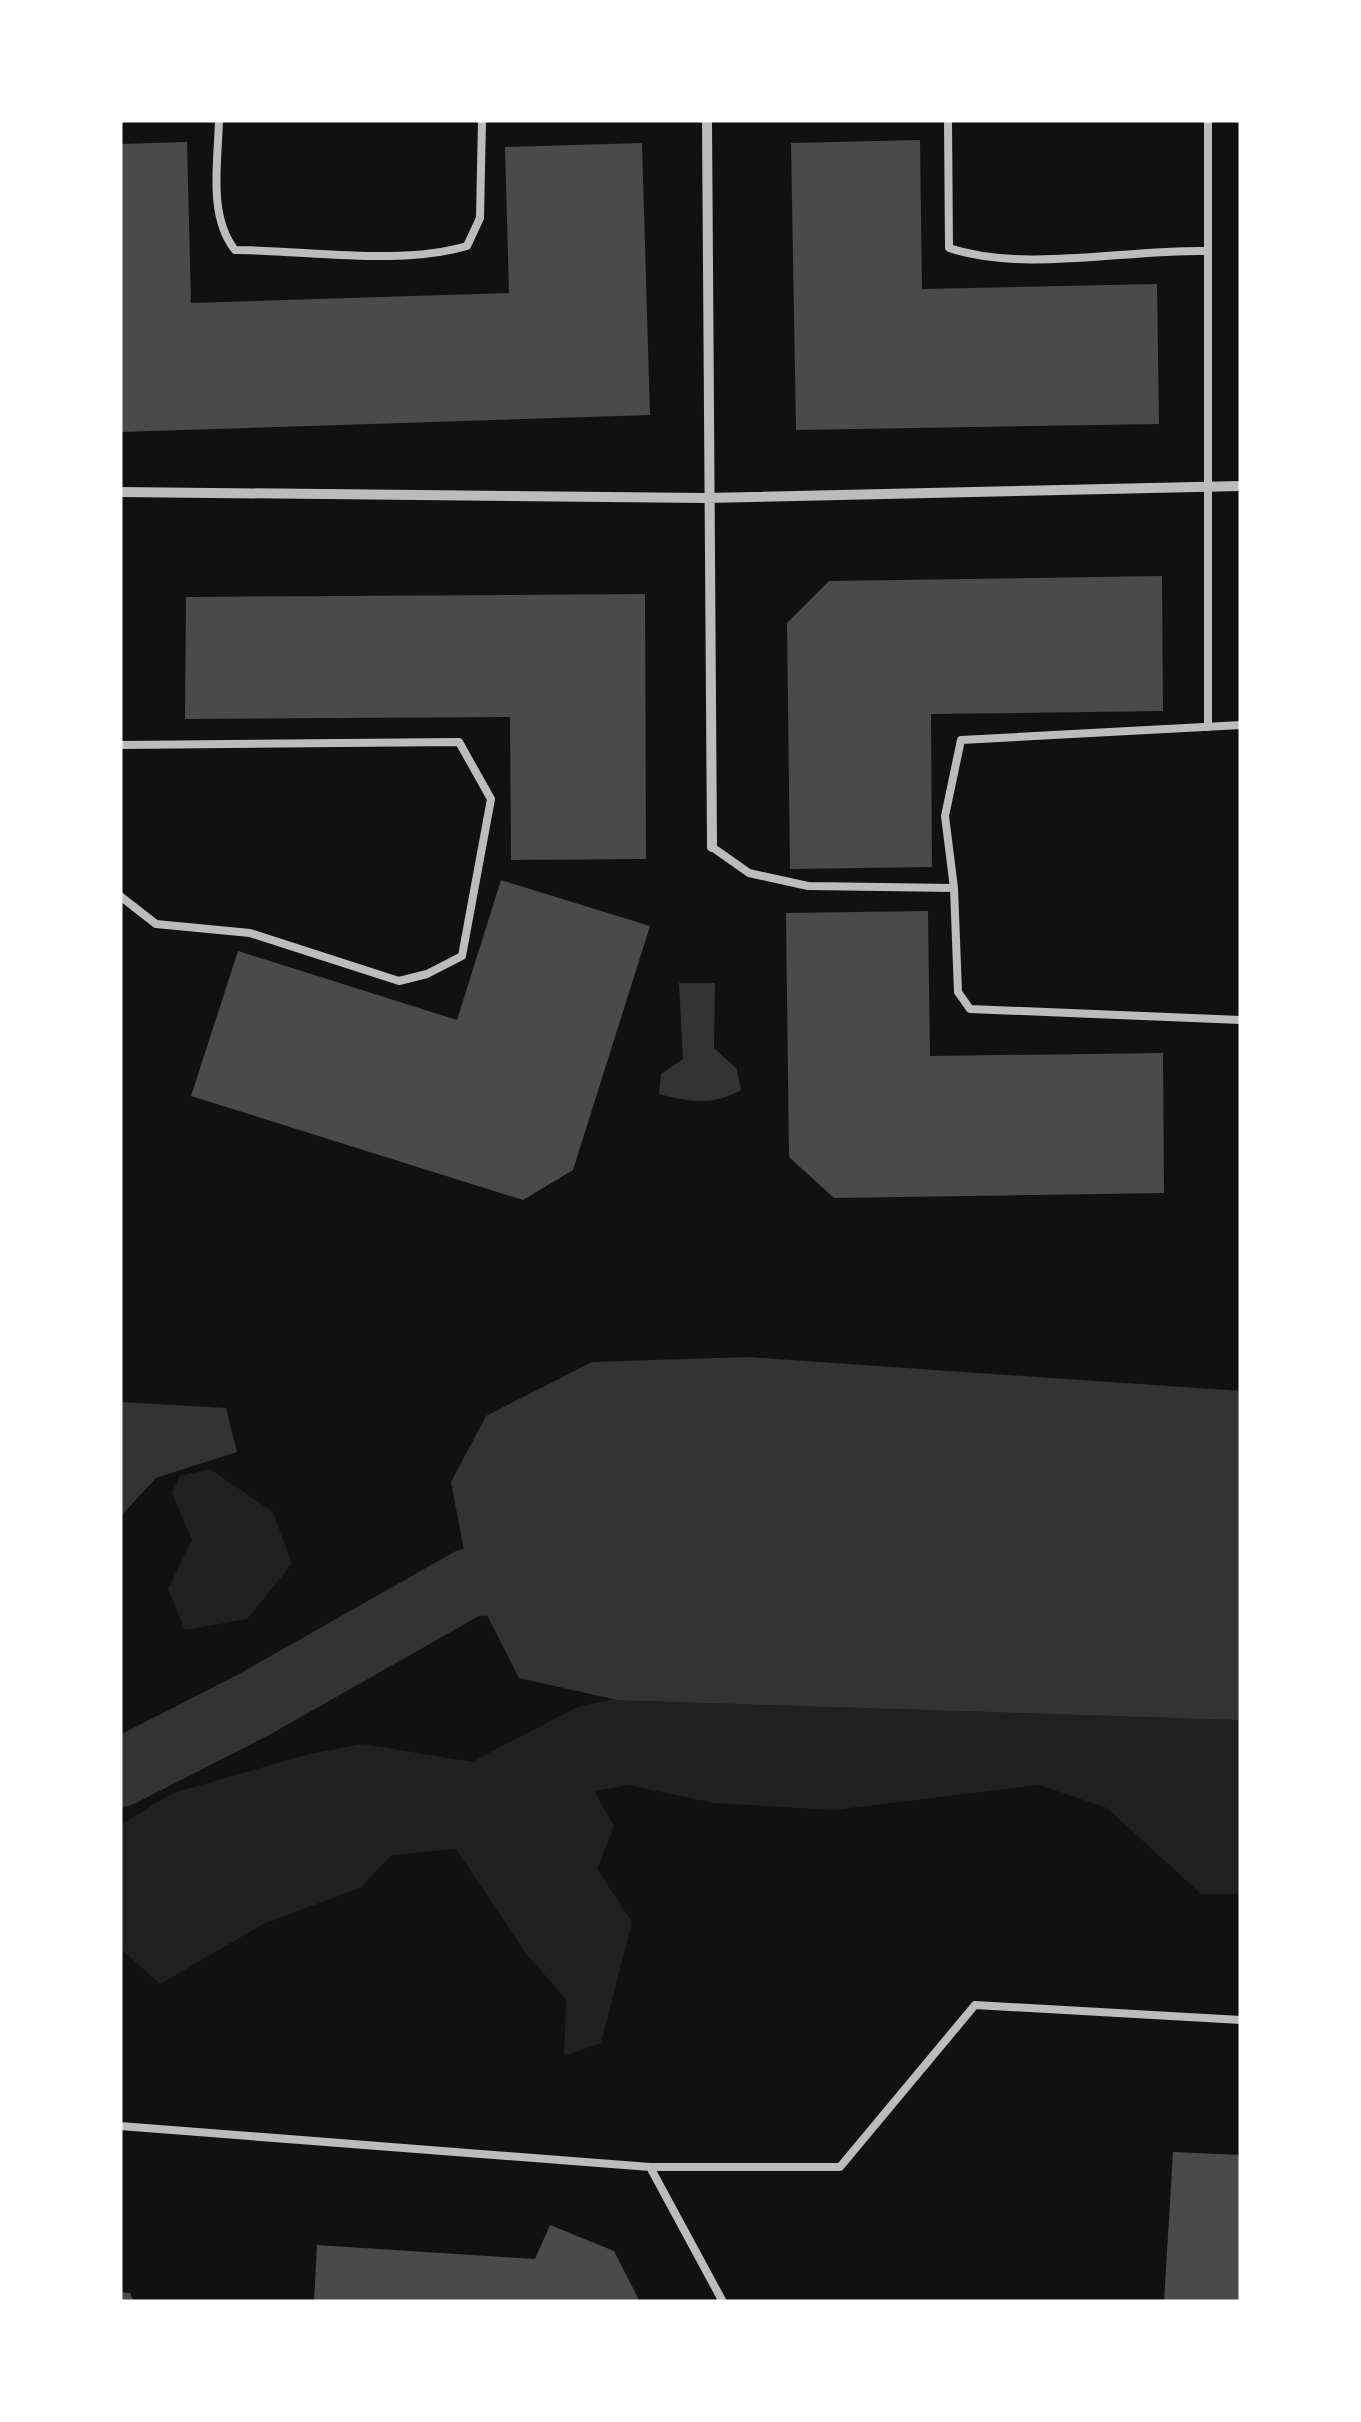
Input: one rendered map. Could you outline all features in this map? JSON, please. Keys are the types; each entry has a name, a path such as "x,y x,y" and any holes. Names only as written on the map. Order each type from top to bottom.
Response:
{"street":[{"path":"707,120 706,498 712,847"},
{"path":"120,492 706,498 1241,486"}],"lane":[{"path":"220,120 218,198 222,234 234,250 384,254 440,254 467,246 480,218 482,120"},
{"path":"948,120 949,248 982,259 1149,250 1208,251"},
{"path":"1208,120 1208,727"},
{"path":"1241,725 961,740 944,816 954,888 958,992 970,1009 1241,1020"},
{"path":"120,744 459,742 492,799 462,956 427,974 399,981 250,933 156,924 120,896"},
{"path":"712,847 749,873 808,886 954,888"},
{"path":"120,2126 650,2167 840,2168 975,2006 1241,2020"},
{"path":"650,2167 723,2302"}],"shaded area":[{"path":"679,983 715,983 714,1048 737,1069 741,1090 701,1101 659,1094 661,1074 683,1059"},
{"path":"747,1357 1241,1391 1241,1720 617,1700 519,1678 470,1582 451,1482 486,1416 592,1362"},
{"path":"120,1402 226,1408 237,1452 156,1478 120,1517"},
{"path":"210,1469 273,1512 292,1564 247,1619 185,1630 168,1589 192,1540 172,1493 180,1476"},
{"path":"692,1681 1241,1693 1241,1894 1201,1894 1107,1808 1039,1785 833,1810 714,1803 628,1785 594,1791 614,1826 597,1869 632,1922 601,2043 564,2056 566,1999 527,1955 456,1849 392,1855 360,1888 265,1923 160,1984 120,1948 120,1825 173,1793 309,1754 363,1744 472,1762 577,1707"}],"building":[{"path":"920,140 922,289 1157,284 1159,424 796,430 791,143"},
{"path":"187,142 191,303 509,293 505,147 642,143 650,415 120,432 120,144"},
{"path":"1162,576 1163,711 931,714 932,867 790,869 787,623 829,581"},
{"path":"645,594 646,859 511,860 510,717 185,719 186,597"},
{"path":"501,880 650,926 573,1170 523,1200 191,1096 238,951 457,1020"},
{"path":"928,911 930,1056 1163,1053 1164,1193 834,1198 789,1157 786,913"},
{"path":"1173,2152 1241,2155 1241,2302 1164,2302"},
{"path":"550,2225 614,2251 640,2302 314,2302 317,2245 535,2259"},
{"path":"120,2292 130,2293 134,2302 120,2302"}],"waterway":[{"path":"120,1773 255,1704 470,1582 561,1581"}]}
